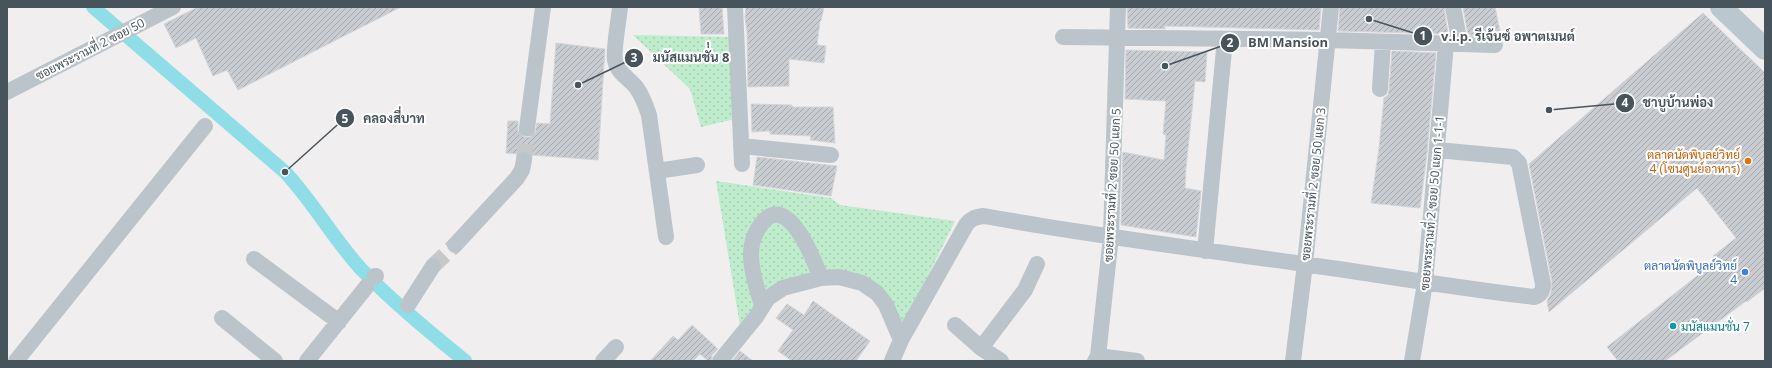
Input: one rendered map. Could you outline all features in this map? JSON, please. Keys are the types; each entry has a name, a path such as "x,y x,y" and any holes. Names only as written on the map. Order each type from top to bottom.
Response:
{"main road":[{"path":"1721,7 1765,49"}],"street":[{"name":"ซอยพระรามที่ 2 ซอย 50","path":"7,92 173,7"},
{"path":"527,128 543,7"},
{"path":"620,7 614,59 617,68 636,86 644,100 649,116 666,237"},
{"path":"735,7 742,164"},
{"name":"ซอยพระรามที่ 2 ซอย 50 แยก 5","path":"1097,359 1111,236 1118,7"},
{"name":"ซอยพระรามที่ 2 ซอย 50 แยก 3","path":"1293,361 1305,264 1331,7"},
{"name":"ซอยพระรามที่ 2 ซอย 50 แยก 1-1-1","path":"1412,361 1425,283 1437,150 1453,44 1453,7"},
{"path":"1063,38 1328,40 1495,46"},
{"path":"1205,251 1225,39"},
{"path":"1380,89 1383,42"},
{"path":"16,361 205,126"},
{"path":"741,146 831,155"},
{"path":"892,361 901,340 970,220 976,217 984,216 1205,251 1305,264 1425,283 1534,297 1539,296 1543,289 1519,162 1513,157 1437,150"},
{"path":"455,245 517,178 522,170 524,160"},
{"path":"657,171 697,166"},
{"path":"762,305 751,255 752,244 759,227 769,216 775,214 781,216 796,227 809,247 821,278"},
{"path":"254,259 339,322"},
{"path":"981,348 1025,290 1037,264"},
{"path":"408,305 433,266"},
{"path":"720,361 756,317 762,305 768,298 783,288 821,278 839,277 862,283 877,293 886,305 901,340"},
{"path":"307,361 373,279"},
{"path":"222,318 275,361"},
{"path":"955,325 981,348 1001,361"},
{"path":"603,361 616,346"},
{"path":"1097,359 1137,361"}],"green space":[{"path":"633,35 732,37 735,119 701,127 690,89"},
{"path":"716,181 831,198 840,205 955,221 903,327 893,304 822,271 791,217 758,219 752,289 754,309 740,326"},
{"path":"774,220 793,230 813,274 768,291 764,289 757,260 761,234"}],"building":[{"path":"198,7 401,7 238,90 227,70 213,76 196,38 176,48 164,24"},
{"path":"699,7 722,7 724,34 701,34"},
{"path":"746,7 824,7 820,21 817,45 826,46 824,63 789,59 789,86 748,87 747,32 745,17"},
{"path":"1127,7 1321,7 1319,30 1165,26 1165,29 1128,28"},
{"path":"1340,7 1444,7 1448,34 1338,31"},
{"path":"1463,7 1495,7 1501,36 1468,35"},
{"path":"1703,13 1765,73 1765,288 1665,361 1618,361 1607,347 1716,261 1713,256 1736,238 1697,188 1549,312 1547,301 1551,293 1552,282 1529,164"},
{"path":"556,43 605,49 598,160 532,155 525,151 517,154 506,153 508,121 518,121 518,132 522,136 526,137 531,137 535,133 537,123 550,124"},
{"path":"1126,50 1207,52 1205,82 1195,81 1186,168 1185,188 1201,191 1196,237 1121,225 1123,152 1164,160 1166,135 1163,134 1166,101 1125,99"},
{"path":"1392,51 1436,53 1427,153 1420,208 1371,203 1384,98 1388,95 1389,90"},
{"path":"751,104 792,105 792,107 833,107 835,143 810,140 811,136 770,134 770,131 752,132"},
{"path":"757,157 837,166 831,196 753,185"},
{"path":"813,301 870,341 856,361 792,361 778,351 793,330 776,318 787,304 804,315"},
{"path":"692,325 718,349 712,355 711,361 708,361 700,354 693,361 650,361 673,336 678,340"},
{"path":"740,351 753,361 732,361"}],"waterway":[{"path":"93,7 285,172 362,270 399,306 465,361"}],"tunnel":[{"path":"524,160 527,128"},
{"path":"433,266 455,245"}],"place":[{"name":"v.i.p. รีเจ้นซ์ อพาตเมนต์","path":"1369,19"},
{"name":"BM Mansion","path":"1165,66"},
{"name":"มนัสแมนชั่่น 8","path":"578,85"},
{"name":"ชาบูบ้านพ่อง","path":"1549,110"},
{"name":"ตลาดนัดพิบูลย์วิทย์ 4 (โซนศูนย์อาหาร)","path":"1748,161"},
{"name":"คลองสี่บาท","path":"285,172"},
{"name":"ตลาดนัดพิบูลย์วิทย์ 4","path":"1745,272"},
{"name":"มนัสแมนชั่น 7","path":"1673,326"}]}
